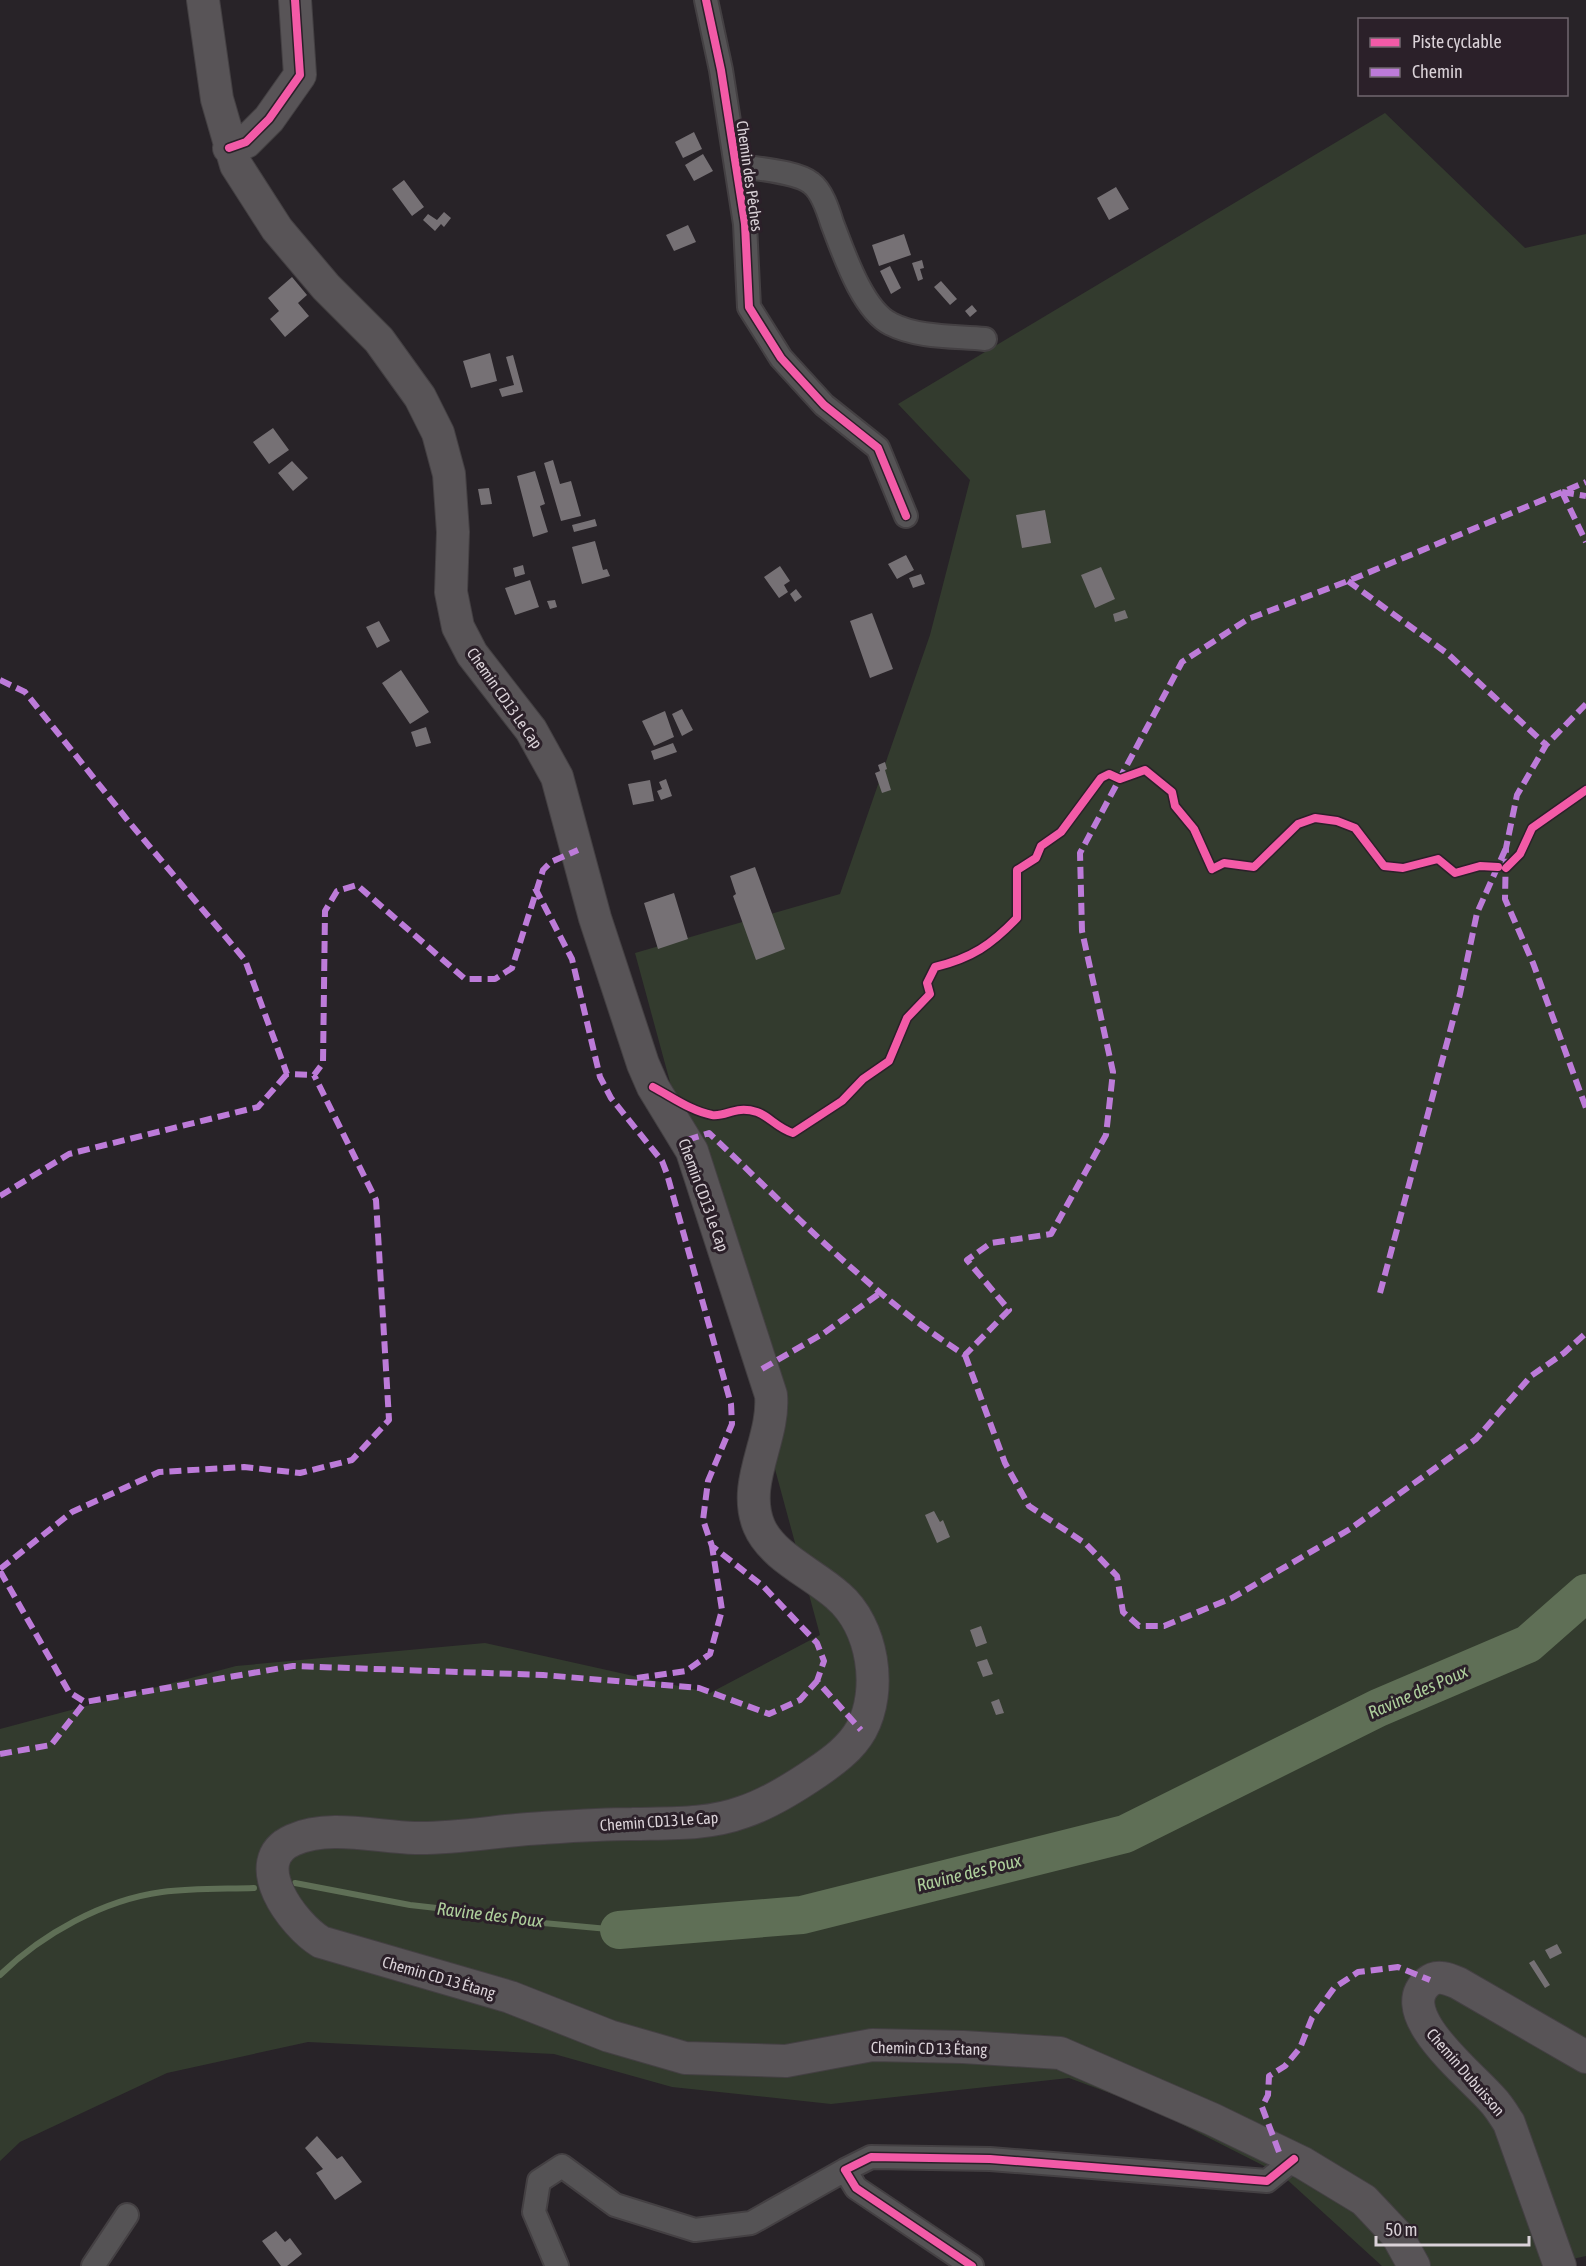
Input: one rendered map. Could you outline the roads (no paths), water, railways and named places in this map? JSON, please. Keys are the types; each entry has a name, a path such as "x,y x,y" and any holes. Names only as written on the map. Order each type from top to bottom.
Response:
{"main road":[{"name":"Chemin CD13 Le Cap","path":"203,0 216,99 236,165 277,229 326,287 379,340 420,397 438,433 449,474 453,532 451,592 458,627 472,654 531,730 556,777 595,918 643,1064 653,1087 692,1151 771,1395 773,1412 753,1491 754,1510 769,1543 840,1597 856,1619 870,1654 873,1690 861,1730 837,1758 804,1781 744,1812 708,1821 532,1828 462,1837 414,1838 329,1833 308,1835 281,1846 274,1860 277,1890"},
{"path":"229,148 246,142 269,119 300,75 295,0"},
{"name":"Chemin CD 13 Étang","path":"277,1890 296,1923 321,1942 510,1997 609,2036 686,2058 786,2061 872,2045 963,2047 1060,2053 1137,2085 1294,2159 1364,2200 1397,2235 1414,2266"},
{"name":"Chemin Dubuisson","path":"1560,2266 1509,2123 1496,2103 1451,2057 1422,2020 1417,2004 1420,1989 1430,1980 1444,1978 1458,1983 1586,2057"}],"street":[{"name":"Chemin des Pêches","path":"706,0 721,70 745,224 749,307 781,358 817,398 878,448 906,516"},
{"path":"736,165 788,174 811,183 825,203 847,262 873,308 889,324 909,331 985,339"},
{"path":"557,2266 534,2212 539,2181 562,2166 615,2205 695,2230 751,2223 871,2157 990,2158 1267,2181 1294,2159"},
{"path":"844,2170 856,2188 972,2266"},
{"path":"93,2266 127,2215"}],"waterway":[{"name":"Ravine des Poux","path":"619,1930 802,1915 1125,1834 1378,1708 1528,1644 1586,1593"},
{"name":"Ravine des Poux","path":"295,1883 410,1905 490,1914 543,1923 619,1930"},
{"name":"Ravine des Poux","path":"0,1975 54,1933 96,1911 118,1903 162,1892 254,1888"}]}
